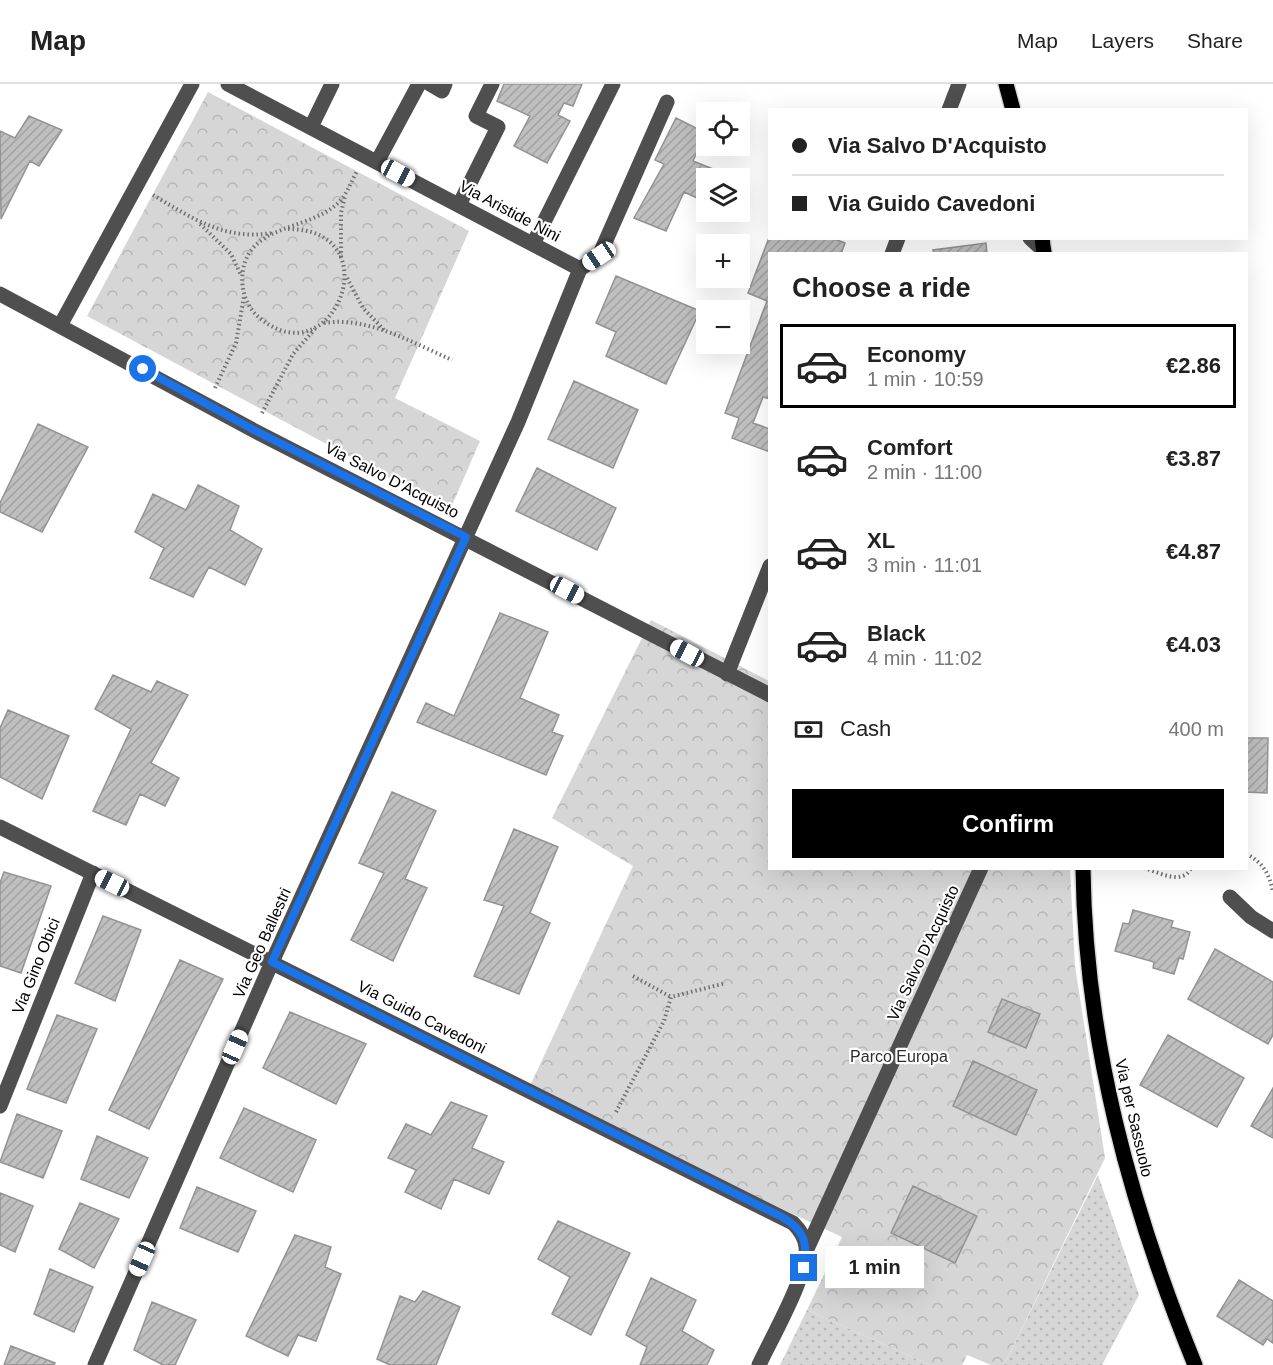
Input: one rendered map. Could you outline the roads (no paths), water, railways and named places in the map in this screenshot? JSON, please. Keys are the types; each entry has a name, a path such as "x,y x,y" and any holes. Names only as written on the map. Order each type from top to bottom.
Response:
{"main road":[{"path":"1006,84 1012,108"},
{"name":"Via per Sassuolo","path":"1083,870 1089,976 1102,1060 1121,1153 1167,1297 1195,1365"}],"street":[{"path":"61,324 192,84"},
{"name":"Via Aristide Nini","path":"228,84 257,91 311,127 580,269"},
{"path":"311,127 332,84"},
{"path":"371,159 419,84"},
{"path":"430,84 442,91 445,84"},
{"path":"459,205 498,127 476,116 492,84"},
{"path":"533,244 613,84"},
{"path":"950,108 959,84"},
{"path":"466,537 518,422 580,269 599,256 668,102"},
{"name":"Via Salvo D'Acquisto","path":"0,294 61,324 254,430 768,694"},
{"name":"Via Geo Ballestri","path":"95,1365 272,962 466,537"},
{"path":"727,674 768,571"},
{"name":"Via Guido Cavedoni","path":"0,827 793,1223 804,1238 806,1253"},
{"name":"Via Salvo D'Acquisto","path":"759,1365 799,1278 806,1253 980,870"},
{"name":"Via Gino Obici","path":"0,1106 93,873"},
{"path":"1230,897 1251,917 1273,931"}],"park label":[{"name":"Parco Europa","path":"899,1056"}]}
